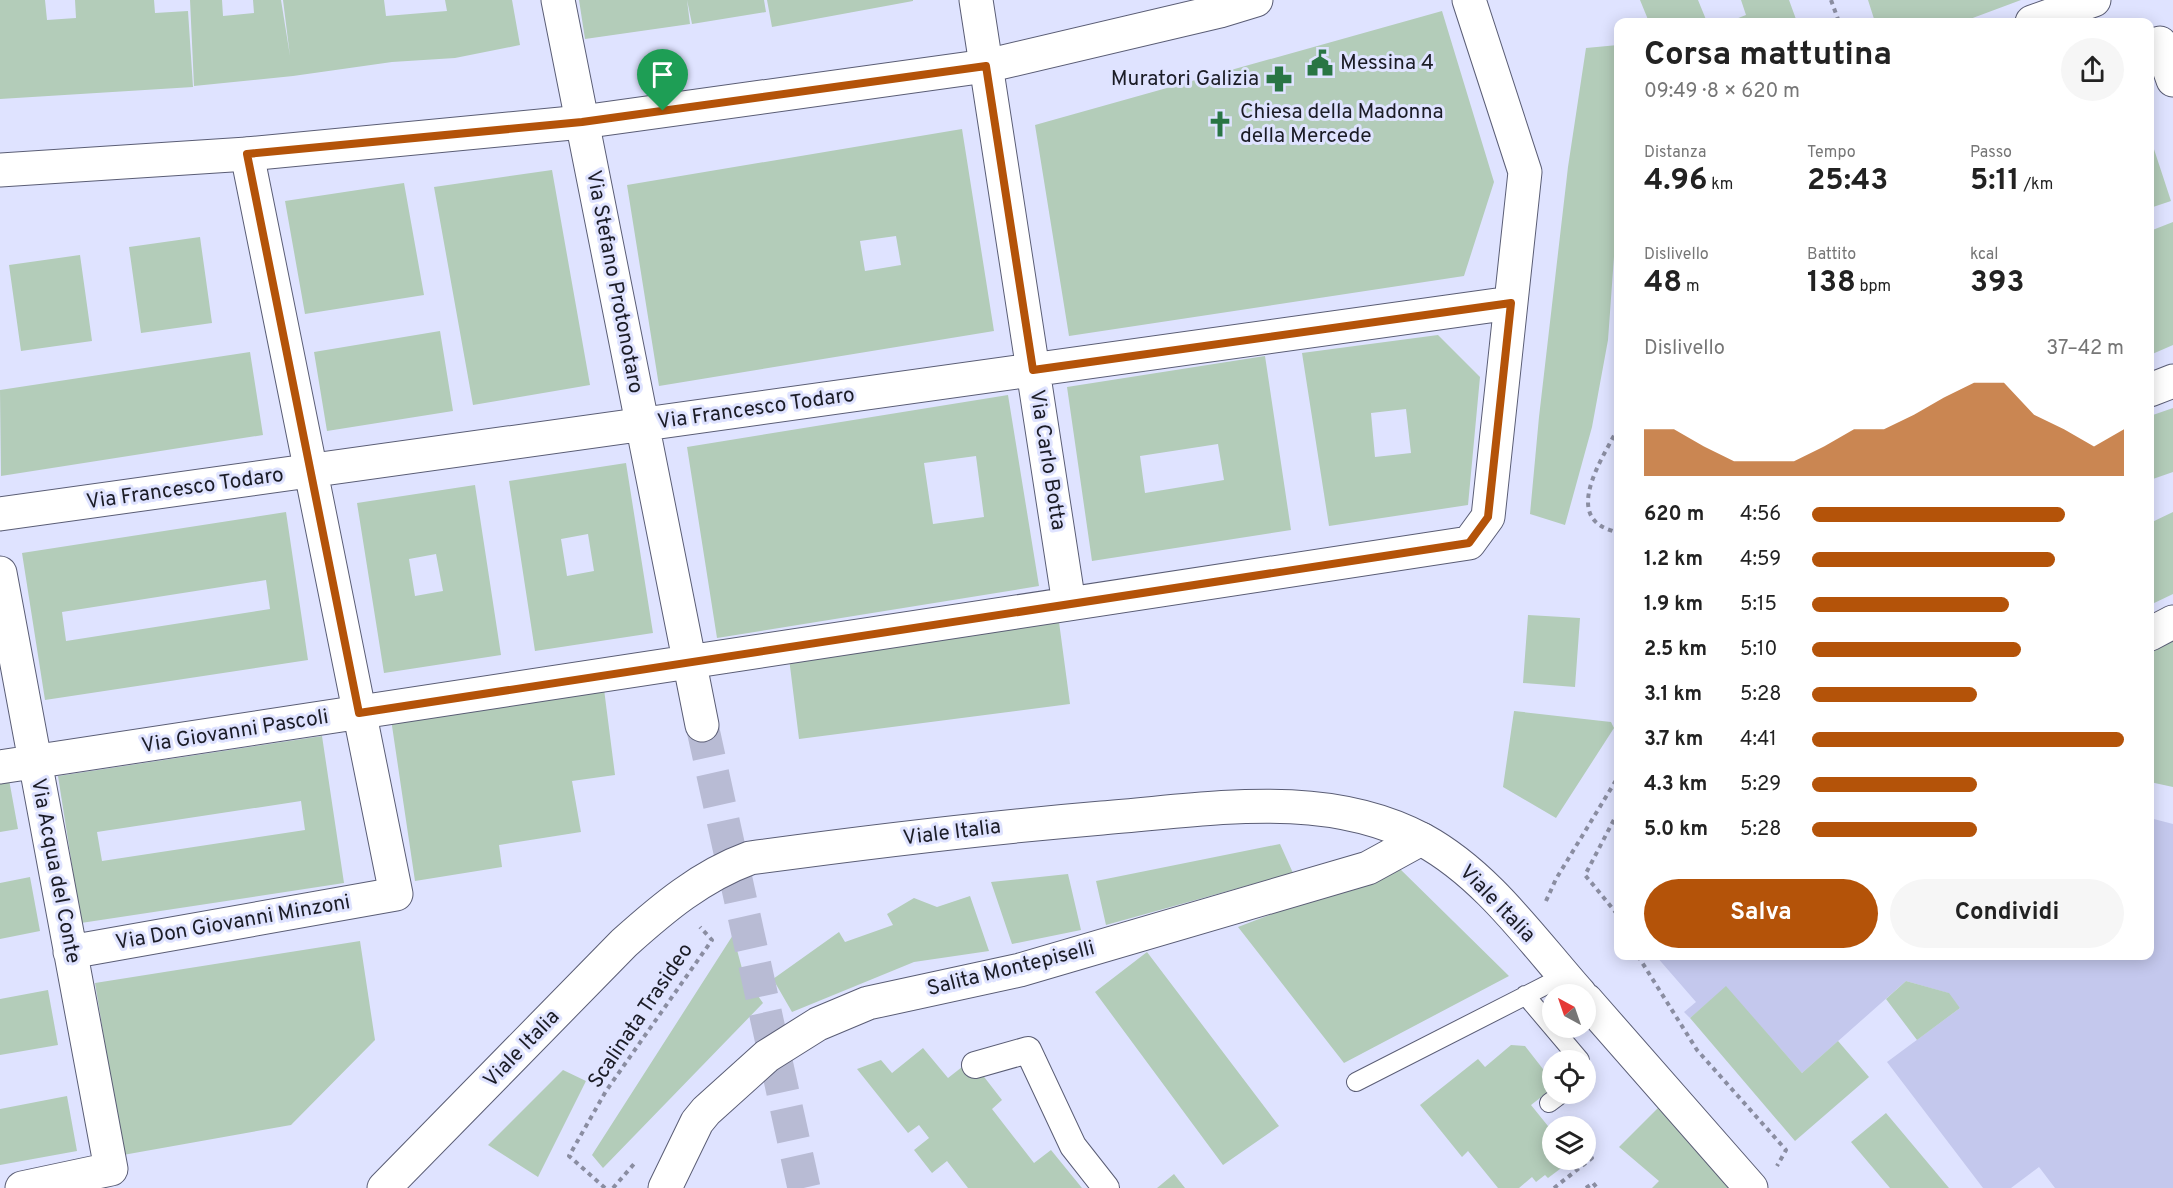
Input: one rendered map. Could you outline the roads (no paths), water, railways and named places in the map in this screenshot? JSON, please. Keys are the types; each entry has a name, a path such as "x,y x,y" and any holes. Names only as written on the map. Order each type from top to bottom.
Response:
{"street":[{"name":"Via Stefano Protonotaro","path":"558,0 702,725"},
{"name":"Via Carlo Botta","path":"976,0 1069,604"},
{"path":"0,171 247,154 582,122 986,66 1220,11 1256,0"},
{"path":"1469,0 1525,172 1511,303"},
{"path":"2043,18 2094,0"},
{"path":"2154,45 2160,43 2173,80"},
{"path":"247,154 359,713"},
{"name":"Via Francesco Todaro","path":"0,514 1511,303"},
{"name":"Via Giovanni Pascoli","path":"0,767 1469,543 1488,517 1511,303"},
{"path":"2154,388 2173,381"},
{"name":"Via Acqua del Conte","path":"0,573 111,1169 22,1188"},
{"path":"2154,632 2173,622"},
{"name":"Via Don Giovanni Minzoni","path":"70,952 396,894 359,713"},
{"name":"Viale Italia","path":"384,1188 624,943 654,916 700,882 723,868 750,858 994,827 1289,805 1362,817 1390,825 1421,839 1464,867 1571,984"},
{"name":"Salita Montepiselli","path":"665,1188 697,1122 706,1111 767,1056 818,1024 868,1003 1020,970 1368,868 1421,839"},
{"path":"1596,1010 1763,1179"},
{"path":"975,1065 1028,1050 1073,1146 1106,1188"}],"lane":[{"path":"1356,1082 1526,995 1542,992"},
{"path":"1526,995 1572,1050"}],"tunnel":[{"path":"702,725 804,1188"}],"place":[{"name":"Messina 4","path":"1320,63"},
{"name":"Muratori Galizia","path":"1279,79"},
{"name":"Chiesa della Madonna della Mercede","path":"1220,124"}]}
